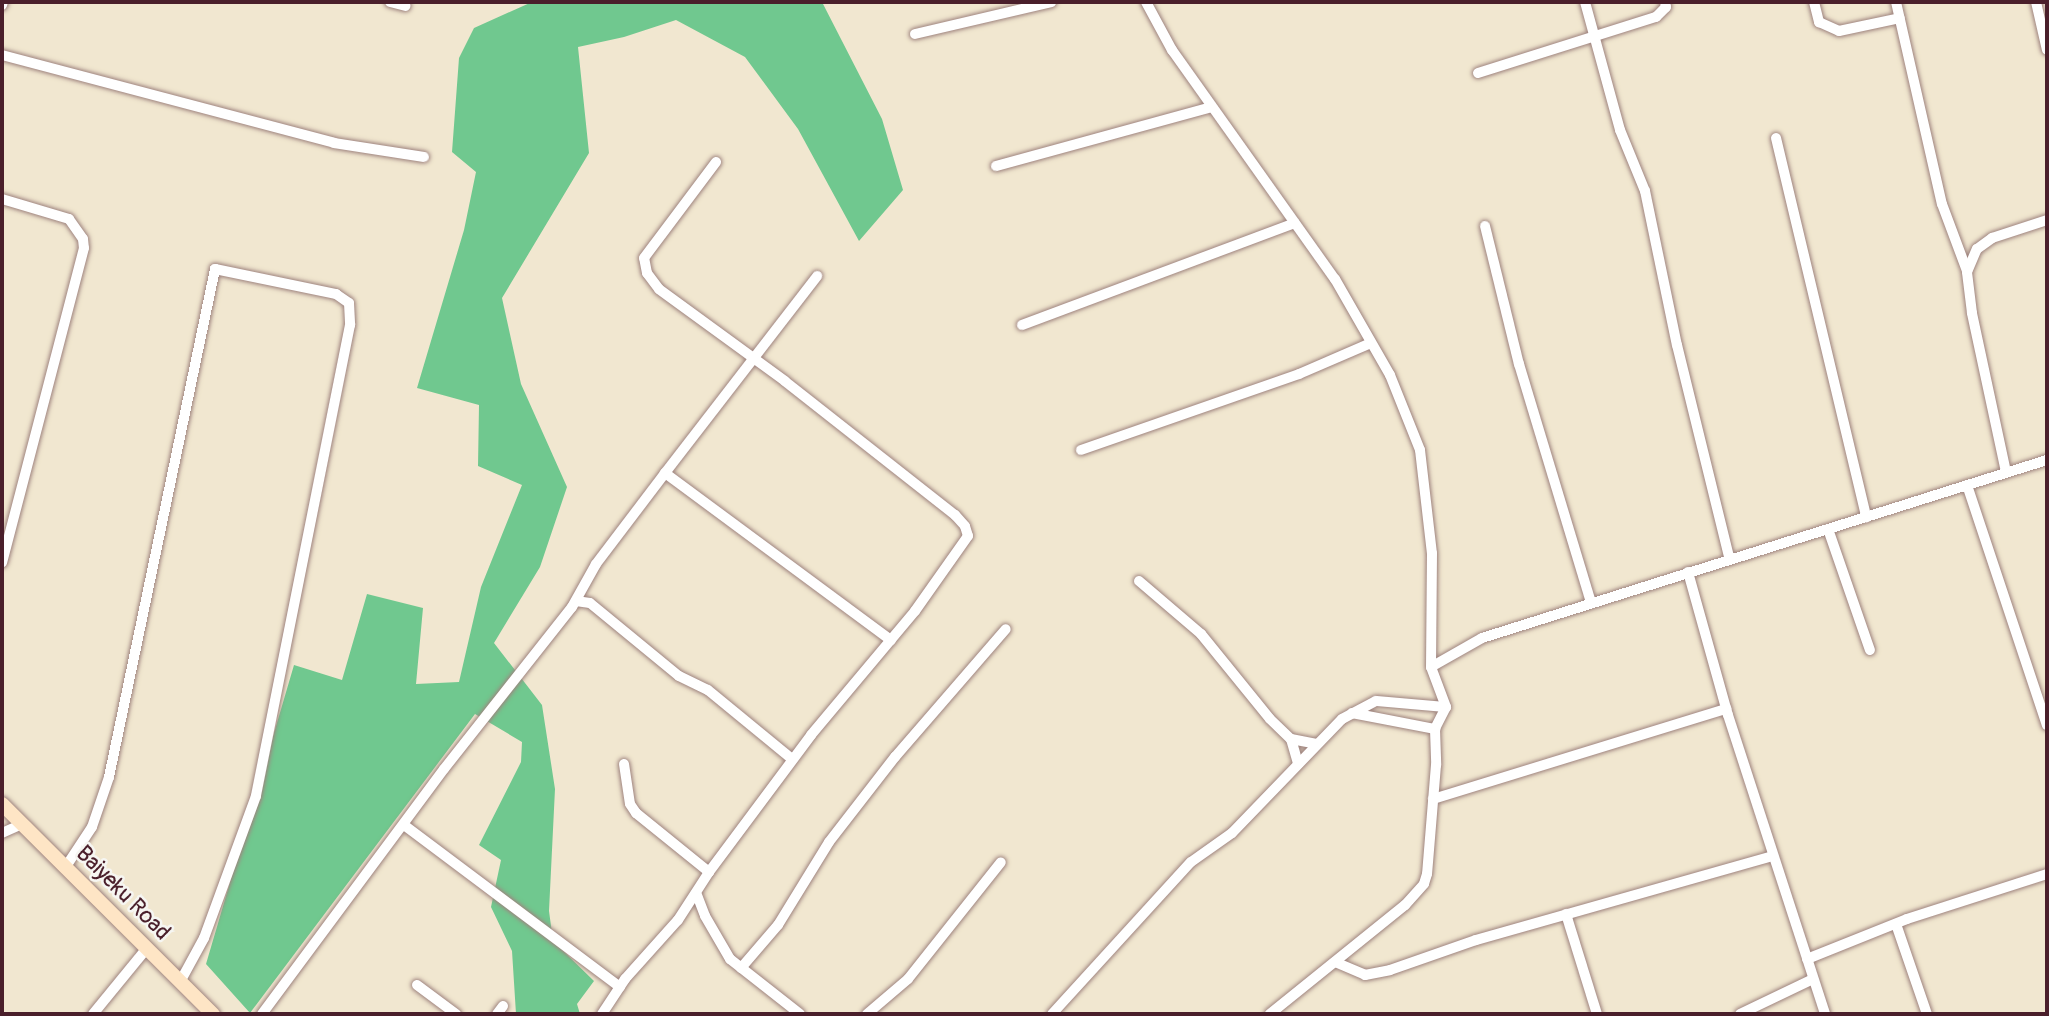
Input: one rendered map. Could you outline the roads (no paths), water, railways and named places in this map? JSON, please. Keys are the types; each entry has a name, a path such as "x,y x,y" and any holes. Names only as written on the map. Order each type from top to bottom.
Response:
{"main road":[{"name":"Baiyeku Road","path":"2,804 213,1014"}],"street":[{"path":"390,2 406,6"},
{"path":"915,34 1051,2"},
{"path":"1146,2 1171,50 1335,279 1390,375 1420,450 1432,553 1431,667 1446,707 1435,729 1433,799 1424,884 1405,905 1269,1014"},
{"path":"1585,2 1620,130 1645,191 1678,345 1730,560"},
{"path":"1478,72 1657,17 1666,7 1665,2"},
{"path":"1814,2 1819,22 1839,30 1900,18"},
{"path":"1896,2 1942,204 1967,271 1972,313 2006,472"},
{"path":"2036,2 2047,50"},
{"path":"2,55 334,143 424,158"},
{"path":"996,166 1211,107"},
{"path":"1776,138 1866,517"},
{"path":"602,1014 620,987 697,895 709,872 792,759 891,640 965,544 968,536 965,526 752,358 659,289 644,265 644,258 716,162"},
{"path":"2,199 69,219 78,228 84,248 2,562"},
{"path":"1967,271 1977,249 1992,238 2047,220"},
{"path":"1022,325 1295,223"},
{"path":"1485,226 1519,364 1591,603"},
{"path":"65,868 93,827 109,777 215,269 336,294 349,303 350,325 256,796 204,938 180,982"},
{"path":"262,1014 444,769 503,699 576,601 596,564 817,276"},
{"path":"1081,450 1300,374 1371,343"},
{"path":"737,349 745,368"},
{"path":"1431,667 1482,638 2047,460"},
{"path":"665,473 891,640"},
{"path":"1967,485 2047,724"},
{"path":"1828,529 1870,650"},
{"path":"1688,572 1726,709 1825,1014"},
{"path":"1139,581 1201,634 1270,719 1291,739 1298,764"},
{"path":"585,584 590,603"},
{"path":"576,601 590,603 679,676 708,690 792,759"},
{"path":"741,968 778,925 828,842 913,736 1006,629"},
{"path":"1052,1014 1191,862 1232,832 1317,744 1352,713 1376,701 1446,707"},
{"path":"1433,799 1726,709"},
{"path":"1352,713 1435,729"},
{"path":"1291,739 1317,744"},
{"path":"624,764 630,804 636,813 709,872"},
{"path":"2,833 22,824"},
{"path":"404,825 620,987"},
{"path":"1335,962 1365,975 1390,970 1476,940 1772,856"},
{"path":"867,1014 908,979 1001,862"},
{"path":"1807,959 1896,924 2047,874"},
{"path":"697,895 723,951 800,1014"},
{"path":"1566,914 1597,1014"},
{"path":"1896,924 1927,1014"},
{"path":"93,1014 147,948"},
{"path":"1740,1014 1813,979"},
{"path":"417,985 456,1014"}]}
